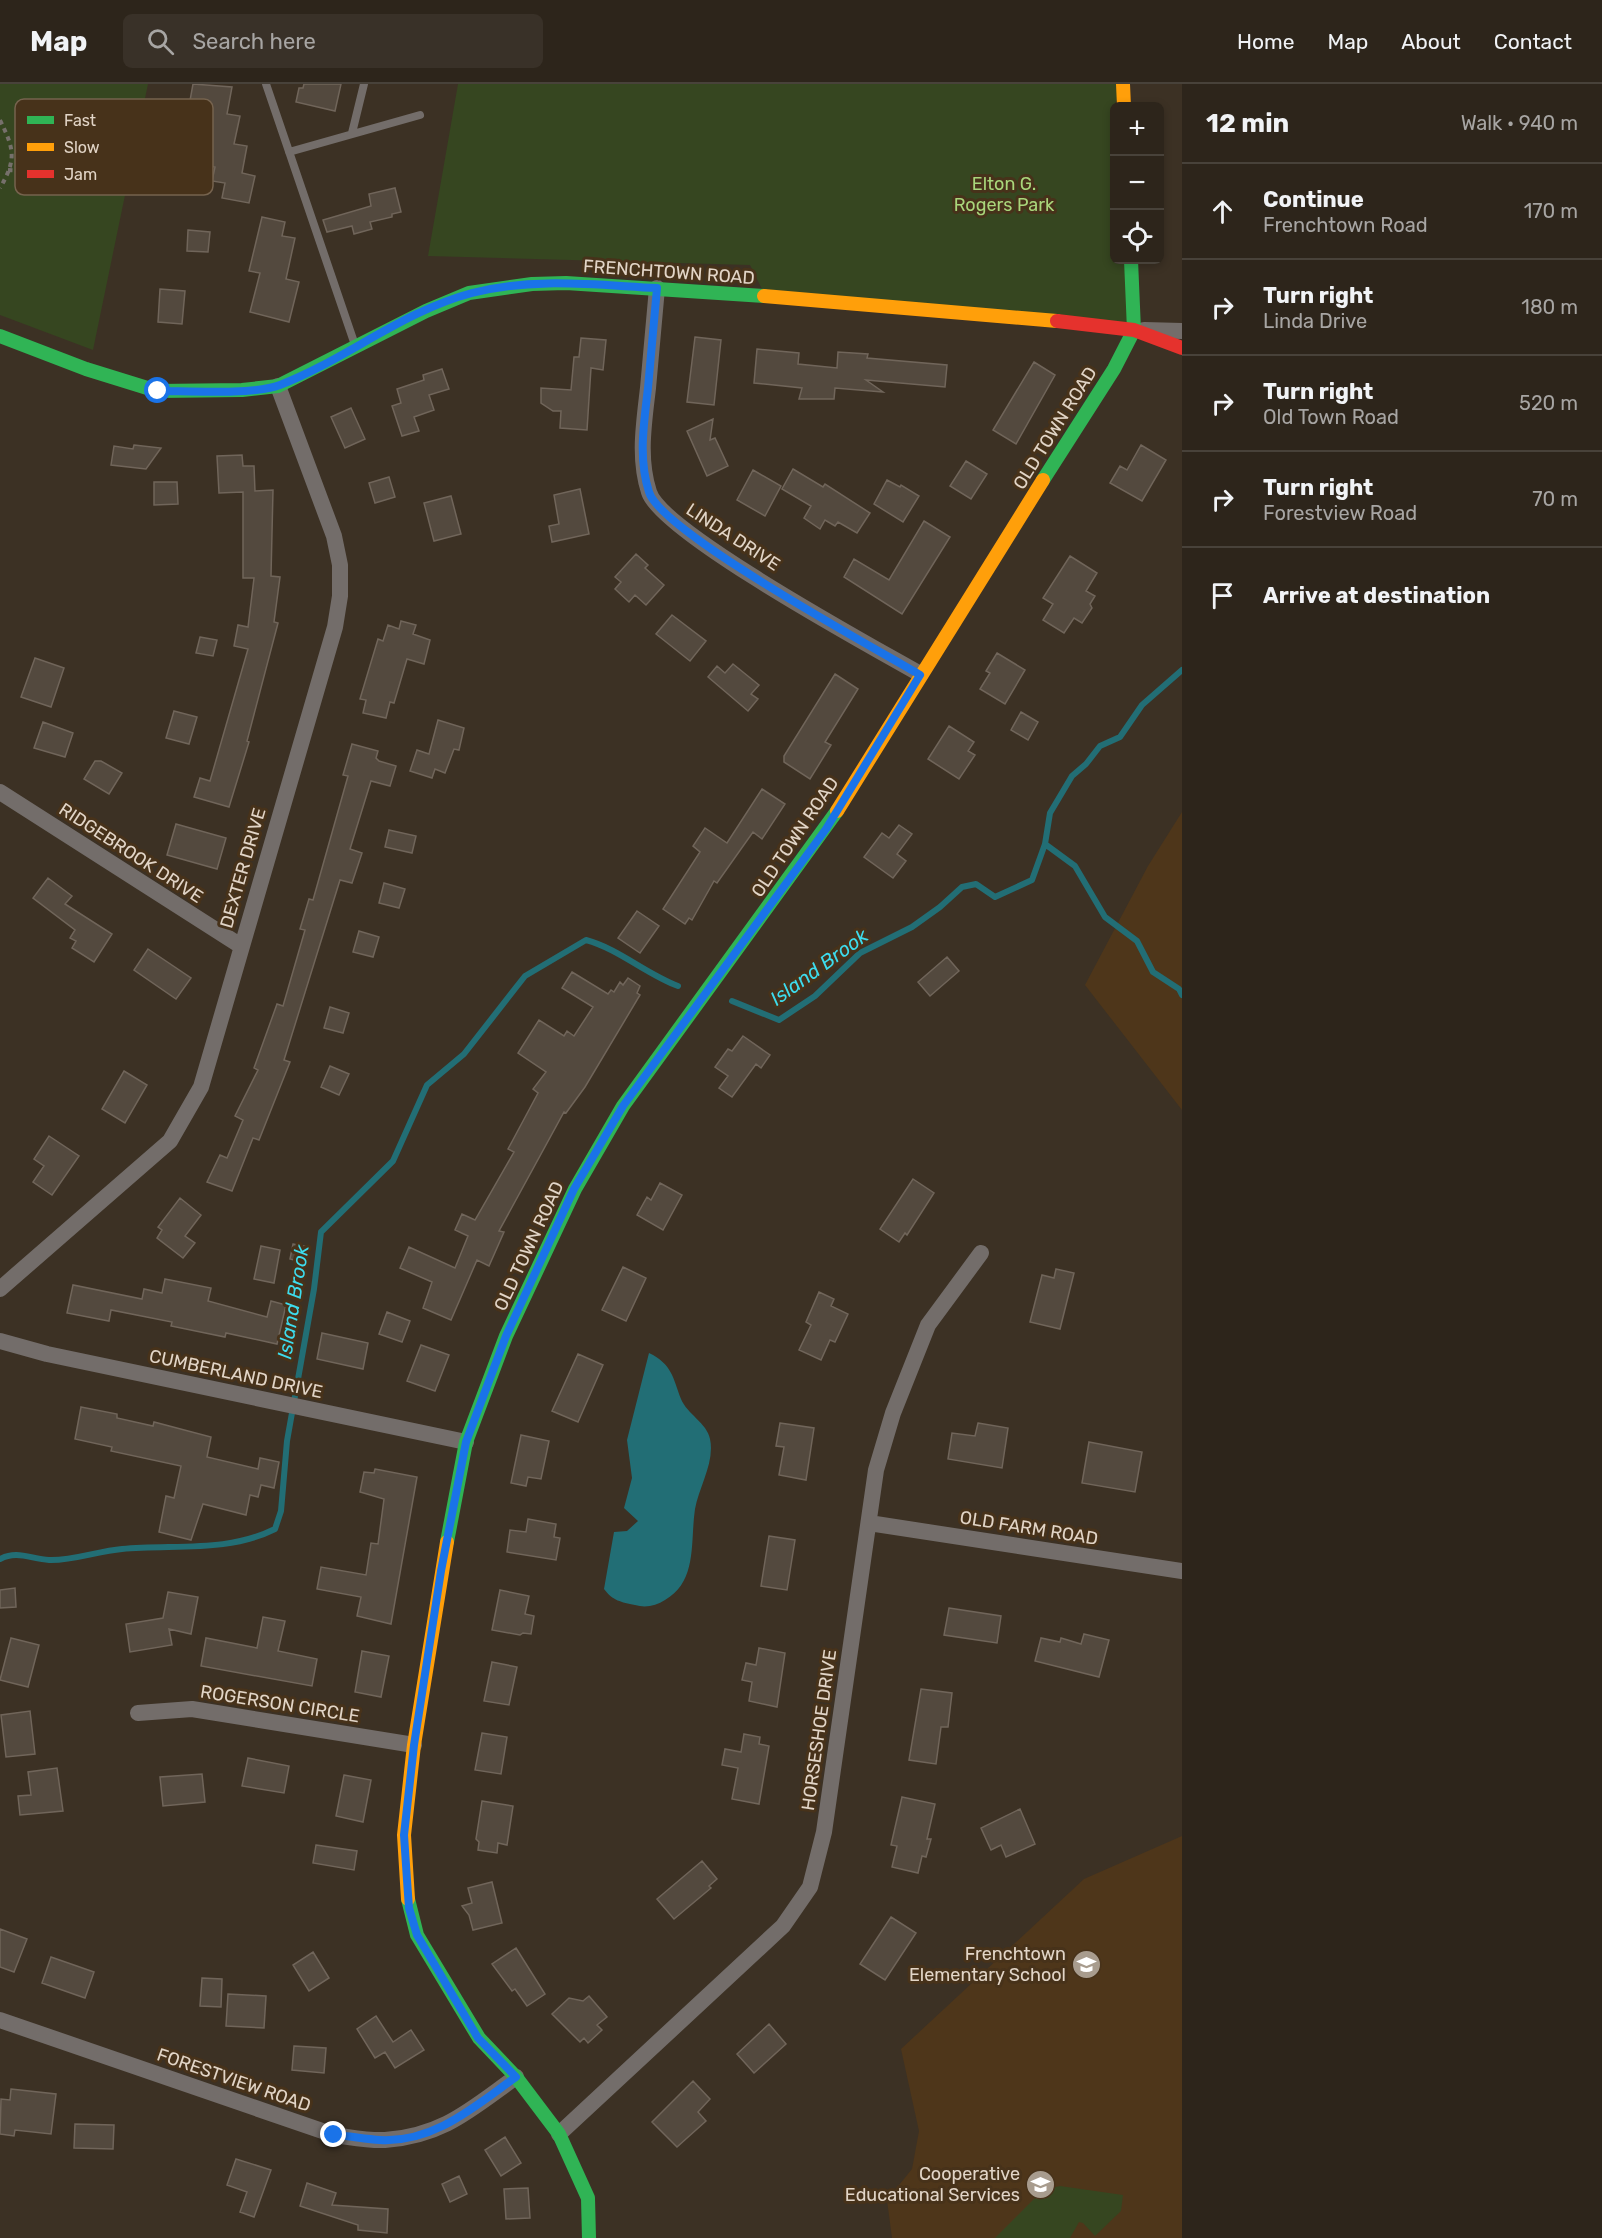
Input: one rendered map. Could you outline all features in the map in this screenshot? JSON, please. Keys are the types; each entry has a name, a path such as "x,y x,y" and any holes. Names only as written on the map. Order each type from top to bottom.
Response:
{"main road":[{"path":"1124,84 1124,102"},
{"name":"OLD TOWN ROAD","path":"590,2238 588,2198 559,2134 516,2077 478,2038 417,1935 409,1908 404,1835 414,1745 441,1571 466,1442 506,1336 574,1189 623,1106 826,829 920,675 1114,369 1134,330 1131,264"},
{"name":"FRENCHTOWN ROAD","path":"0,336 86,369 158,391 242,390 278,386 426,310 469,293 494,288 566,283 890,305 1134,330 1182,348"}],"street":[{"name":"LINDA DRIVE","path":"657,288 642,438 643,468 647,486 659,510 704,544 920,675"},
{"path":"1134,330 1182,331"},
{"name":"DEXTER DRIVE","path":"0,1289 170,1141 201,1087 335,627 340,596 340,565 334,536 278,386"},
{"name":"RIDGEBROOK DRIVE","path":"0,792 241,946"},
{"name":"HORSESHOE DRIVE","path":"559,2134 783,1926 810,1887 824,1832 876,1470 893,1413 928,1326 981,1253"},
{"name":"CUMBERLAND DRIVE","path":"0,1341 47,1354 466,1442"},
{"name":"OLD FARM ROAD","path":"870,1524 1182,1571"},
{"name":"ROGERSON CIRCLE","path":"138,1713 192,1709 414,1745"},
{"name":"FORESTVIEW ROAD","path":"0,2020 334,2135 382,2140 431,2133 455,2121 516,2077"}],"lane":[{"path":"266,84 355,347"},
{"path":"352,133 364,84"},
{"path":"289,152 420,115"}],"path":[{"path":"0,120 14,149 0,188"},
{"path":"8,170 15,170"}],"shaded area":[{"path":"1182,812 1182,1110 1085,985 1148,866"},
{"name":"Frenchtown Elementary School","path":"1182,1836 1182,2238 892,2238 887,2200 912,2169 919,2131 901,2049 1084,1879"}],"green space":[{"path":"0,84 148,84 145,99 15,99 15,195 125,195 93,350 0,315"},
{"name":"Elton G. Rogers Park","path":"458,84 1124,84 1116,102 1110,102 1110,264 1130,264 1131,323 762,289 750,265 428,256"},
{"path":"1060,2186 1123,2195 1121,2211 1095,2236 1083,2223 1079,2222 1070,2238 995,2238 1043,2190"}],"water":[{"path":"649,1353 667,1367 684,1404 708,1433 711,1448 709,1465 695,1509 688,1572 676,1592 658,1604 643,1606 618,1600 604,1589 614,1532 627,1531 638,1521 624,1508 632,1478 627,1440"}],"building":[{"path":"193,84 232,87 227,114 240,116 234,144 247,146 242,173 255,176 249,203 222,198 225,183 213,181 215,167 213,167 213,99 190,99"},
{"path":"304,84 341,84 335,111 296,102 299,88 303,88"},
{"path":"395,188 401,212 392,214 392,217 370,222 372,229 354,234 352,226 327,232 323,220 371,206 369,194"},
{"path":"262,217 285,222 282,236 295,238 286,279 299,282 289,322 250,312 260,273 249,271"},
{"path":"188,230 210,232 208,252 187,251"},
{"path":"160,289 185,291 182,324 158,322"},
{"path":"695,337 721,340 714,405 687,402"},
{"path":"581,338 606,340 603,370 591,368 587,430 560,428 561,411 553,411 541,403 541,388 571,390 574,357 579,357"},
{"path":"757,349 799,353 798,364 837,368 838,352 868,354 867,358 947,365 945,387 866,380 883,392 835,388 834,399 799,399 802,388 754,383"},
{"path":"1034,362 1055,375 1016,444 993,430"},
{"path":"442,369 449,389 429,395 434,410 414,417 419,431 402,436 392,406 401,403 397,389 424,380 423,375"},
{"path":"351,408 365,439 345,448 331,417"},
{"path":"713,419 710,440 715,438 728,466 707,476 687,431"},
{"path":"134,445 161,448 146,469 111,465 114,446 133,449"},
{"path":"1141,445 1166,460 1142,501 1110,483 1120,466 1127,470"},
{"path":"242,455 243,466 254,466 255,491 273,490 271,576 280,577 274,622 278,623 247,741 249,742 229,807 194,797 200,778 210,781 248,649 234,646 238,625 248,627 254,578 243,578 243,492 219,493 217,456"},
{"path":"966,461 987,474 971,499 950,486"},
{"path":"793,469 823,487 825,484 870,513 857,533 838,522 835,526 825,520 820,529 804,518 811,506 782,489"},
{"path":"753,470 781,486 765,516 737,500"},
{"path":"389,477 395,497 375,503 369,483"},
{"path":"887,480 919,496 903,522 874,504"},
{"path":"154,482 177,482 178,504 154,505"},
{"path":"580,489 589,534 552,542 549,526 559,524 554,495"},
{"path":"451,496 461,534 434,541 424,503"},
{"path":"924,521 950,537 902,614 844,577 854,559 889,580"},
{"path":"636,554 648,565 645,568 664,585 646,605 635,595 629,602 615,589 621,582 615,577"},
{"path":"1070,556 1097,573 1086,591 1095,596 1090,604 1092,608 1082,623 1074,618 1064,633 1043,620 1053,604 1043,598"},
{"path":"672,615 706,641 690,661 656,634"},
{"path":"401,621 416,625 413,634 430,640 424,664 407,659 394,703 390,702 386,718 363,713 366,700 360,699 378,639 383,641 388,625 399,629"},
{"path":"200,637 217,640 213,656 196,653"},
{"path":"997,653 1025,670 1005,704 980,689 990,673 986,671"},
{"path":"35,658 64,668 51,707 21,697"},
{"path":"733,664 759,685 751,694 758,699 748,711 708,677 717,666 725,673"},
{"path":"835,674 858,689 825,742 831,745 810,779 784,762 784,756"},
{"path":"174,711 197,717 189,744 166,738"},
{"path":"1021,712 1038,722 1028,740 1011,730"},
{"path":"438,720 464,728 459,750 454,749 445,773 435,769 432,778 410,771 417,750 429,754"},
{"path":"43,722 73,733 65,757 34,748"},
{"path":"949,726 974,742 968,751 975,755 959,779 928,759"},
{"path":"352,744 378,751 376,758 379,761 396,766 390,786 371,781 350,849 362,853 352,883 340,880 284,1060 290,1062 259,1140 253,1138 232,1191 207,1182 220,1155 227,1158 243,1120 235,1116 258,1070 254,1068 277,1004 283,1006 305,930 300,929 309,899 313,900 348,776 343,775"},
{"path":"95,761 101,761 122,773 109,794 84,779"},
{"path":"762,789 785,804 762,839 753,832 717,883 714,881 692,920 689,918 685,924 663,909 700,852 693,846 705,828 727,843"},
{"path":"176,824 226,838 217,869 167,855"},
{"path":"899,825 912,834 897,854 906,861 893,878 864,857 882,833 889,838"},
{"path":"389,830 416,836 412,853 385,847"},
{"path":"48,878 72,896 65,904 112,934 94,962 72,948 76,941 70,938 75,930 33,898"},
{"path":"384,883 405,889 399,908 379,903"},
{"path":"637,911 659,926 640,953 618,938"},
{"path":"359,931 379,937 373,957 353,952"},
{"path":"148,949 191,978 176,999 134,970"},
{"path":"947,957 959,971 930,996 918,982"},
{"path":"572,972 608,994 611,990 614,992 620,982 623,985 628,978 640,986 637,993 640,995 585,1087 566,1113 564,1112 499,1231 504,1232 489,1266 477,1260 451,1320 423,1308 432,1282 400,1268 409,1247 455,1268 468,1236 455,1230 462,1214 475,1220 514,1152 508,1149 538,1093 533,1089 546,1072 518,1053 539,1020 564,1036 567,1031 574,1036 593,1007 562,988"},
{"path":"330,1007 349,1013 343,1033 324,1028"},
{"path":"743,1036 770,1055 761,1068 756,1064 732,1097 719,1088 728,1076 715,1067 728,1049 732,1051"},
{"path":"330,1066 349,1074 339,1095 321,1087"},
{"path":"124,1071 147,1085 125,1123 102,1109"},
{"path":"49,1136 79,1156 52,1195 33,1182 44,1166 34,1159"},
{"path":"913,1179 934,1193 907,1235 905,1233 899,1242 880,1229"},
{"path":"660,1183 682,1195 663,1230 637,1215 647,1197 651,1200"},
{"path":"180,1198 201,1215 185,1236 195,1243 183,1258 157,1238 162,1230 158,1227"},
{"path":"293,1244 309,1247 306,1263 290,1259"},
{"path":"261,1246 280,1250 274,1283 254,1279"},
{"path":"623,1267 646,1278 626,1321 602,1310"},
{"path":"1056,1269 1074,1273 1060,1329 1030,1322 1042,1275 1054,1278"},
{"path":"165,1279 211,1288 208,1301 267,1317 271,1301 286,1305 277,1344 226,1333 225,1337 171,1326 172,1322 111,1310 109,1321 67,1313 73,1285 142,1299 144,1289 162,1293"},
{"path":"819,1292 834,1299 831,1306 848,1314 835,1342 830,1340 821,1360 799,1350 811,1325 806,1322"},
{"path":"387,1312 410,1321 402,1342 379,1334"},
{"path":"322,1333 368,1343 363,1369 317,1359"},
{"path":"421,1345 449,1355 435,1391 407,1381"},
{"path":"578,1354 603,1365 578,1422 552,1411"},
{"path":"81,1407 117,1414 117,1418 153,1426 154,1422 211,1437 207,1457 258,1469 260,1458 279,1462 274,1488 261,1485 258,1497 250,1495 246,1515 203,1504 191,1540 159,1532 166,1496 174,1498 181,1466 111,1451 112,1447 75,1439"},
{"path":"780,1423 814,1428 806,1480 779,1475 784,1447 776,1446"},
{"path":"978,1423 1008,1428 1002,1468 948,1459 952,1433 975,1436"},
{"path":"521,1435 549,1441 541,1479 528,1477 526,1486 511,1483"},
{"path":"1089,1442 1142,1452 1135,1492 1082,1483"},
{"path":"375,1469 417,1477 391,1624 357,1616 361,1597 317,1589 321,1567 366,1575 371,1543 378,1544 384,1499 360,1492 364,1472 374,1473"},
{"path":"528,1519 556,1524 554,1537 560,1538 556,1560 507,1552 510,1530 526,1532"},
{"path":"769,1536 795,1540 787,1590 761,1586"},
{"path":"15,1588 16,1607 0,1608 0,1590"},
{"path":"500,1590 529,1596 525,1614 534,1616 531,1634 520,1635 492,1630"},
{"path":"168,1592 198,1597 191,1634 169,1629 172,1645 130,1652 126,1624 163,1618"},
{"path":"949,1608 1001,1616 997,1643 944,1635"},
{"path":"263,1617 285,1621 278,1651 317,1659 312,1686 201,1666 206,1638 257,1648"},
{"path":"1084,1634 1109,1640 1099,1677 1035,1661 1041,1638 1060,1642 1061,1638 1081,1644"},
{"path":"11,1638 39,1645 28,1687 0,1680"},
{"path":"759,1648 785,1653 777,1707 749,1701 752,1682 742,1680 746,1663 756,1665"},
{"path":"362,1651 389,1656 381,1697 355,1692"},
{"path":"492,1662 517,1667 509,1705 484,1701"},
{"path":"921,1689 952,1693 948,1727 941,1727 936,1764 909,1760"},
{"path":"30,1711 35,1754 6,1757 1,1715"},
{"path":"482,1733 507,1737 501,1774 475,1770"},
{"path":"744,1734 760,1737 759,1744 769,1746 759,1804 732,1799 738,1768 722,1765 725,1749 741,1752"},
{"path":"248,1758 289,1766 284,1793 242,1786"},
{"path":"57,1768 63,1811 20,1815 18,1796 31,1795 28,1772"},
{"path":"202,1774 205,1802 163,1806 160,1777"},
{"path":"344,1775 371,1780 363,1822 336,1816"},
{"path":"902,1797 935,1804 927,1839 931,1839 926,1857 922,1856 918,1873 892,1867 897,1846 891,1845"},
{"path":"482,1801 513,1806 507,1845 498,1843 497,1853 478,1850 479,1842 476,1839"},
{"path":"1020,1809 1035,1844 1006,1857 1001,1845 991,1850 981,1828"},
{"path":"316,1845 357,1851 354,1870 313,1863"},
{"path":"702,1861 717,1879 709,1886 711,1888 674,1919 657,1899"},
{"path":"492,1882 502,1923 473,1930 469,1915 462,1906 472,1903 468,1888"},
{"path":"891,1917 916,1933 885,1980 860,1964"},
{"path":"0,1929 27,1939 14,1972 0,1967"},
{"path":"516,1948 545,1994 527,2006 515,1989 512,1991 492,1964"},
{"path":"313,1952 329,1978 309,1991 293,1965"},
{"path":"51,1957 94,1972 85,1998 42,1983"},
{"path":"202,1978 222,1979 221,2007 200,2006"},
{"path":"228,1994 266,1996 264,2028 226,2026"},
{"path":"589,1996 607,2017 597,2025 602,2030 588,2043 584,2038 580,2042 552,2014 569,1998 583,2001"},
{"path":"376,2016 393,2042 411,2030 424,2050 395,2068 385,2052 375,2058 357,2029"},
{"path":"769,2024 786,2044 754,2073 737,2054"},
{"path":"294,2046 326,2048 324,2073 292,2070"},
{"path":"693,2081 710,2099 698,2112 706,2121 677,2147 652,2122"},
{"path":"11,2089 56,2094 51,2134 15,2130 14,2136 0,2134 1,2099 10,2100"},
{"path":"75,2124 114,2125 113,2149 74,2148"},
{"path":"505,2137 521,2163 501,2176 485,2150"},
{"path":"236,2159 271,2170 254,2217 240,2212 247,2192 227,2185"},
{"path":"459,2176 467,2194 450,2202 442,2184"},
{"path":"307,2183 336,2193 332,2205 388,2209 387,2233 358,2230 358,2225 300,2206"},
{"path":"528,2188 530,2218 506,2219 504,2189"}],"waterway":[{"name":"Island Brook","path":"732,1001 779,1020 815,996 860,953 912,927 940,907 962,887 976,884 995,897 1032,880 1045,844 1050,813 1072,776 1086,764 1100,746 1120,737 1142,705 1182,670"},
{"path":"1045,844 1075,866 1105,917 1137,941 1153,972 1179,989 1182,995"},
{"name":"Island Brook","path":"0,1559 18,1555 58,1560 122,1549 219,1545 257,1537 275,1529 281,1511 287,1441 314,1289 321,1232 393,1161 427,1085 464,1054 525,976 586,940 610,949 678,986"}],"traffic: fast":[{"path":"1043,480 1114,369 1134,330 1131,264"},
{"path":"0,336 86,369 157,391 242,390 278,386 426,311 469,293 532,284 566,283 764,296"},
{"path":"447,1542 466,1442 506,1336 575,1189 623,1106 837,811"},
{"path":"408,1899 417,1935 479,2038 516,2077 559,2134 588,2198 589,2238"}],"traffic: slow":[{"path":"1123,84 1124,102"},
{"path":"764,296 1057,321"},
{"path":"837,811 1043,480"},
{"path":"408,1899 404,1835 414,1745 447,1542"}],"traffic: jam":[{"path":"1057,321 1134,330 1182,348"}],"place":[{"name":"Frenchtown Elementary School","path":"1087,1964"},
{"name":"Cooperative Educational Services","path":"1041,2184"}],"route":[{"path":"158,391 242,390 278,386 426,310 469,293 532,284 566,283 657,288 642,438 643,468 649,495 659,510 694,538 754,576 920,675 826,829 682,1022 623,1106 574,1189 506,1336 466,1442 441,1571 414,1745 404,1835 409,1908 417,1935 478,2038 516,2077 455,2121 431,2133 382,2140 334,2135"}]}
